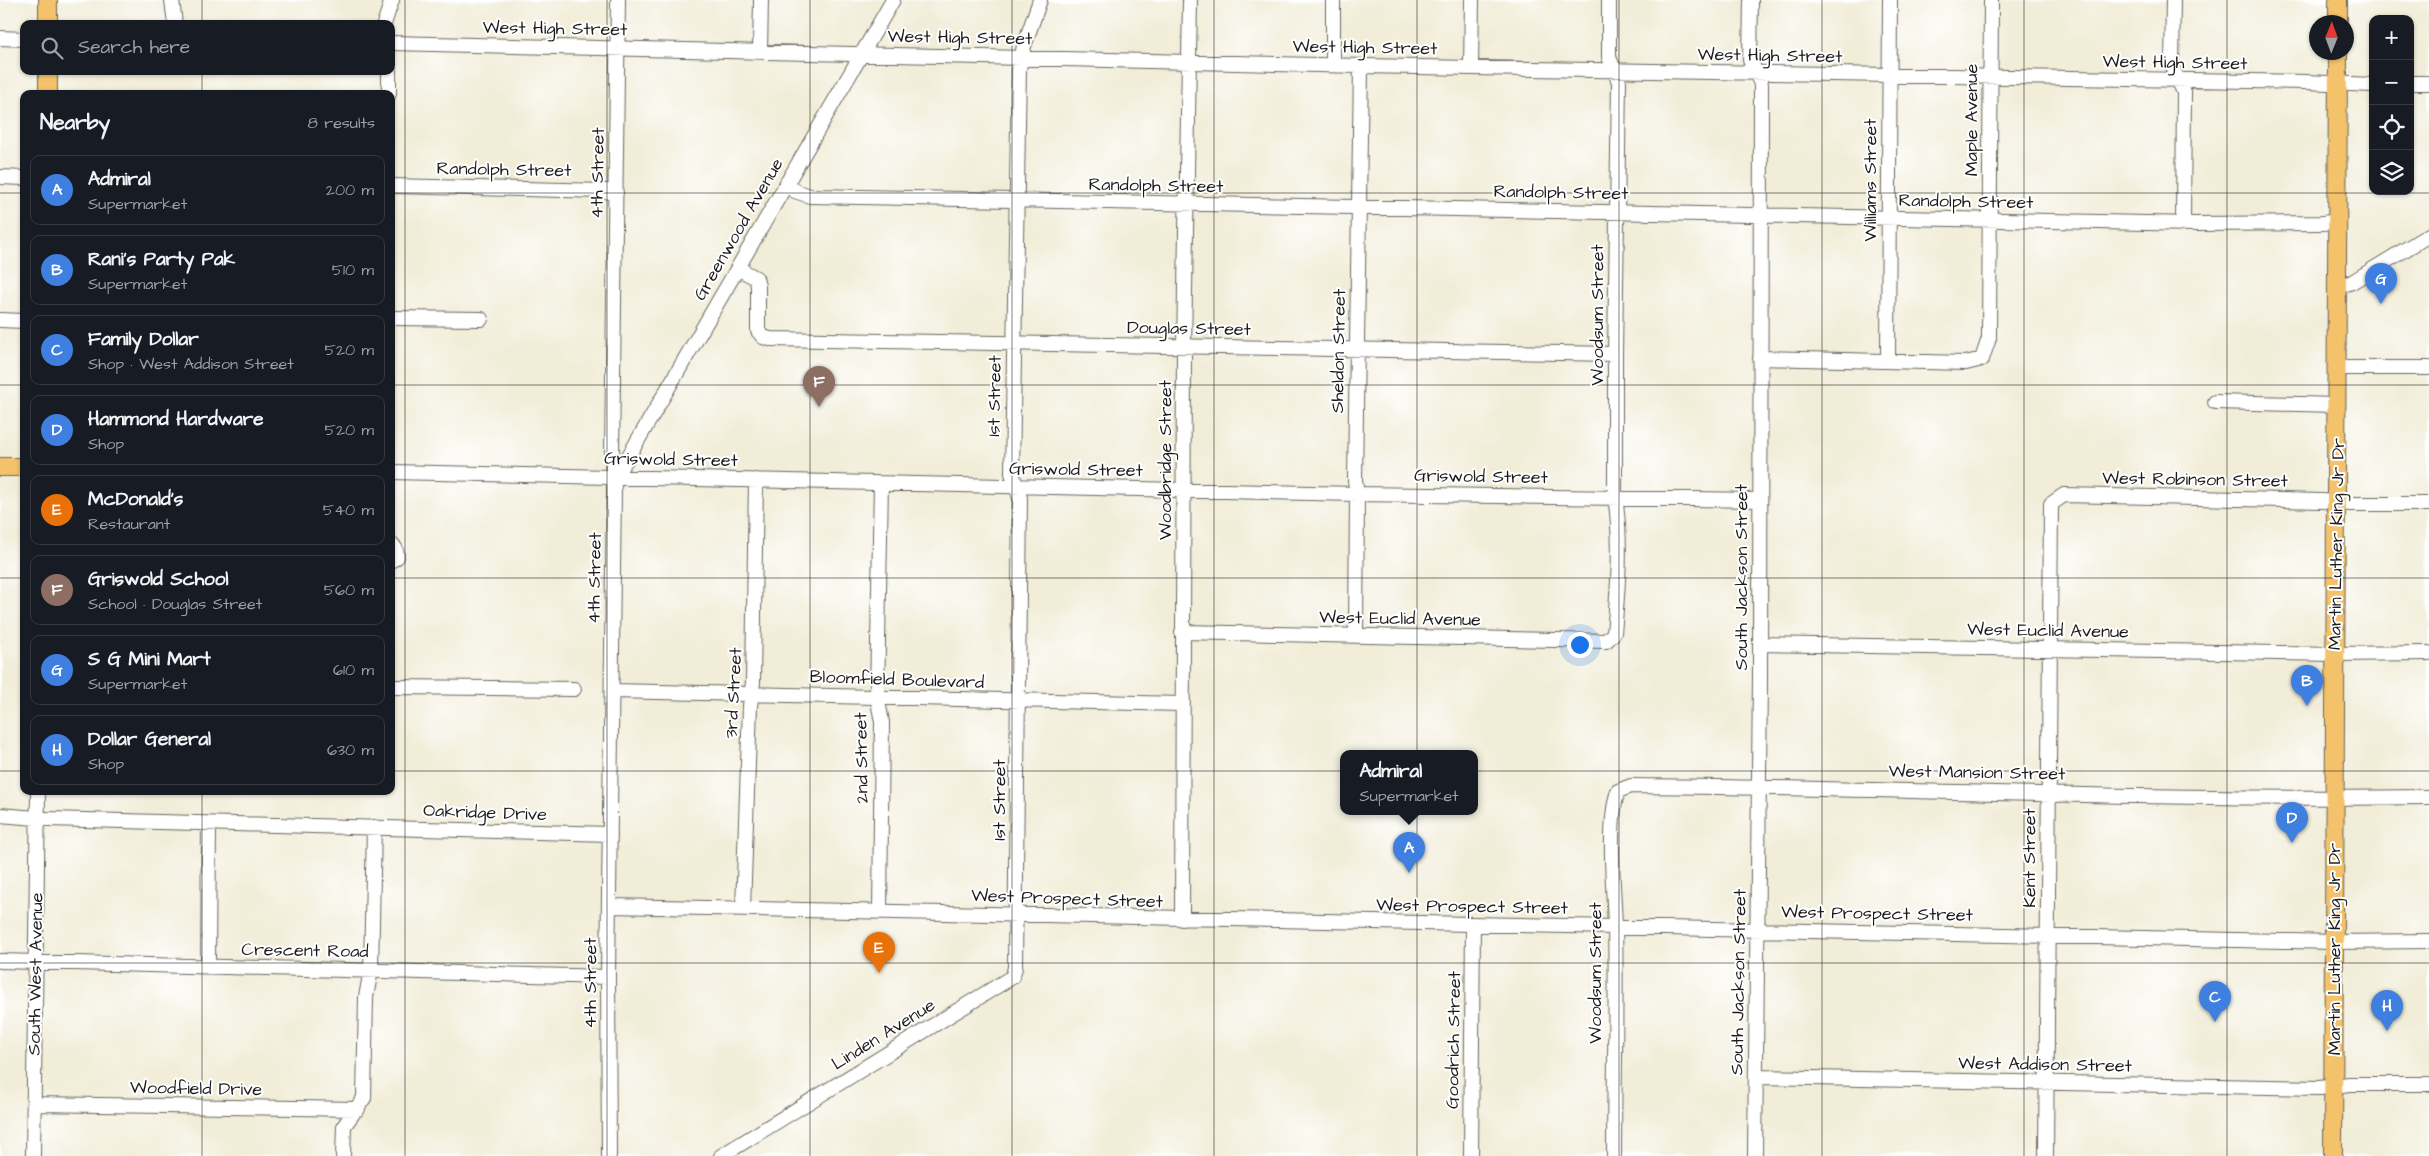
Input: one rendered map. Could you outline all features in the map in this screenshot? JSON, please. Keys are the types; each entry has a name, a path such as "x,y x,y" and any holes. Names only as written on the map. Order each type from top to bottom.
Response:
{"main road":[{"path":"48,0 48,20"},
{"path":"2338,0 2338,15"},
{"name":"Martin Luther King Jr Dr","path":"2333,1156 2338,60"},
{"path":"48,75 48,90"},
{"path":"0,467 20,467"}],"street":[{"path":"172,0 174,20"},
{"path":"385,20 392,0"},
{"name":"4th Street","path":"609,1156 608,977 614,476 612,454 618,0"},
{"path":"760,51 761,0"},
{"name":"Greenwood Avenue","path":"614,476 627,459 739,269 787,182 893,0"},
{"name":"1st Street","path":"1017,914 1020,498 1012,473 1019,69 1040,0"},
{"name":"Woodbridge Street","path":"1182,920 1184,347 1190,0"},
{"path":"1333,0 1333,64"},
{"path":"1471,68 1472,0"},
{"name":"Woodsum Street","path":"1610,0 1609,57 1619,82 1615,354 1616,497 1618,514 1617,600 1614,633"},
{"name":"South Jackson Street","path":"1750,0 1750,60 1761,84 1760,644 1755,1156"},
{"name":"Williams Street","path":"1888,360 1890,0"},
{"name":"Maple Avenue","path":"1888,360 1966,362 1982,359 1989,338 1991,0"},
{"path":"2173,0 2172,67 2177,81 2184,92 2183,224"},
{"path":"0,38 20,39"},
{"name":"West High Street","path":"395,43 1361,66 2306,82 2369,85"},
{"name":"Sheldon Street","path":"1356,636 1357,494 1355,481 1361,66"},
{"path":"388,90 389,75"},
{"path":"2414,83 2429,83"},
{"path":"0,177 20,178"},
{"name":"Randolph Street","path":"787,182 796,191 810,196 2183,224 2323,223 2338,221"},
{"name":"Randolph Street","path":"395,186 605,191 616,193"},
{"path":"2338,287 2352,282 2429,235"},
{"name":"Douglas Street","path":"739,269 756,278 758,286 758,331 763,337 1184,347 1615,354"},
{"path":"395,318 481,319"},
{"path":"0,320 20,321"},
{"path":"1760,358 1888,360"},
{"path":"2338,368 2429,368"},
{"path":"2215,402 2337,405"},
{"name":"Griswold Street","path":"395,472 1357,494 1760,500"},
{"name":"3rd Street","path":"743,909 752,694 756,480"},
{"name":"2nd Street","path":"880,912 882,722 877,696 881,484"},
{"name":"West Robinson Street","path":"2054,500 2064,495 2429,504"},
{"name":"Kent Street","path":"2046,1156 2050,508 2054,500"},
{"path":"395,546 397,557 395,558"},
{"name":"West Euclid Avenue","path":"1182,632 1606,641 1614,633"},
{"name":"West Euclid Avenue","path":"1760,644 2334,654 2429,653"},
{"path":"395,687 574,689"},
{"name":"Bloomfield Boulevard","path":"612,691 1182,704"},
{"name":"West Mansion Street","path":"1618,790 1631,786 1758,786 2335,799 2429,797"},
{"name":"Woodsum Street","path":"1614,1156 1615,928 1613,845 1614,801 1618,790"},
{"name":"South West Avenue","path":"32,1156 38,795"},
{"name":"Oakridge Drive","path":"0,815 209,824 610,834"},
{"path":"208,967 209,824"},
{"path":"343,1156 344,1126 358,1109 364,1098 366,997 371,970 374,827"},
{"name":"West Prospect Street","path":"609,906 1017,914 1182,920 1473,924 2334,942 2429,941"},
{"name":"Linden Avenue","path":"721,1156 1012,977 1015,968 1017,914"},
{"name":"Goodrich Street","path":"1471,1156 1473,924"},
{"name":"Crescent Road","path":"0,962 608,977"},
{"name":"West Addison Street","path":"1756,1077 2333,1086 2349,1084 2429,1084"},
{"name":"Woodfield Drive","path":"34,1104 358,1109"}],"place":[{"name":"S G Mini Mart","path":"2381,304"},
{"name":"Griswold School","path":"819,407"},
{"name":"Rani's Party Pak","path":"2307,706"},
{"name":"Hammond Hardware","path":"2292,843"},
{"name":"Admiral","path":"1409,873"},
{"name":"McDonald's","path":"879,973"},
{"name":"Family Dollar","path":"2215,1022"},
{"name":"Dollar General","path":"2387,1031"}]}
